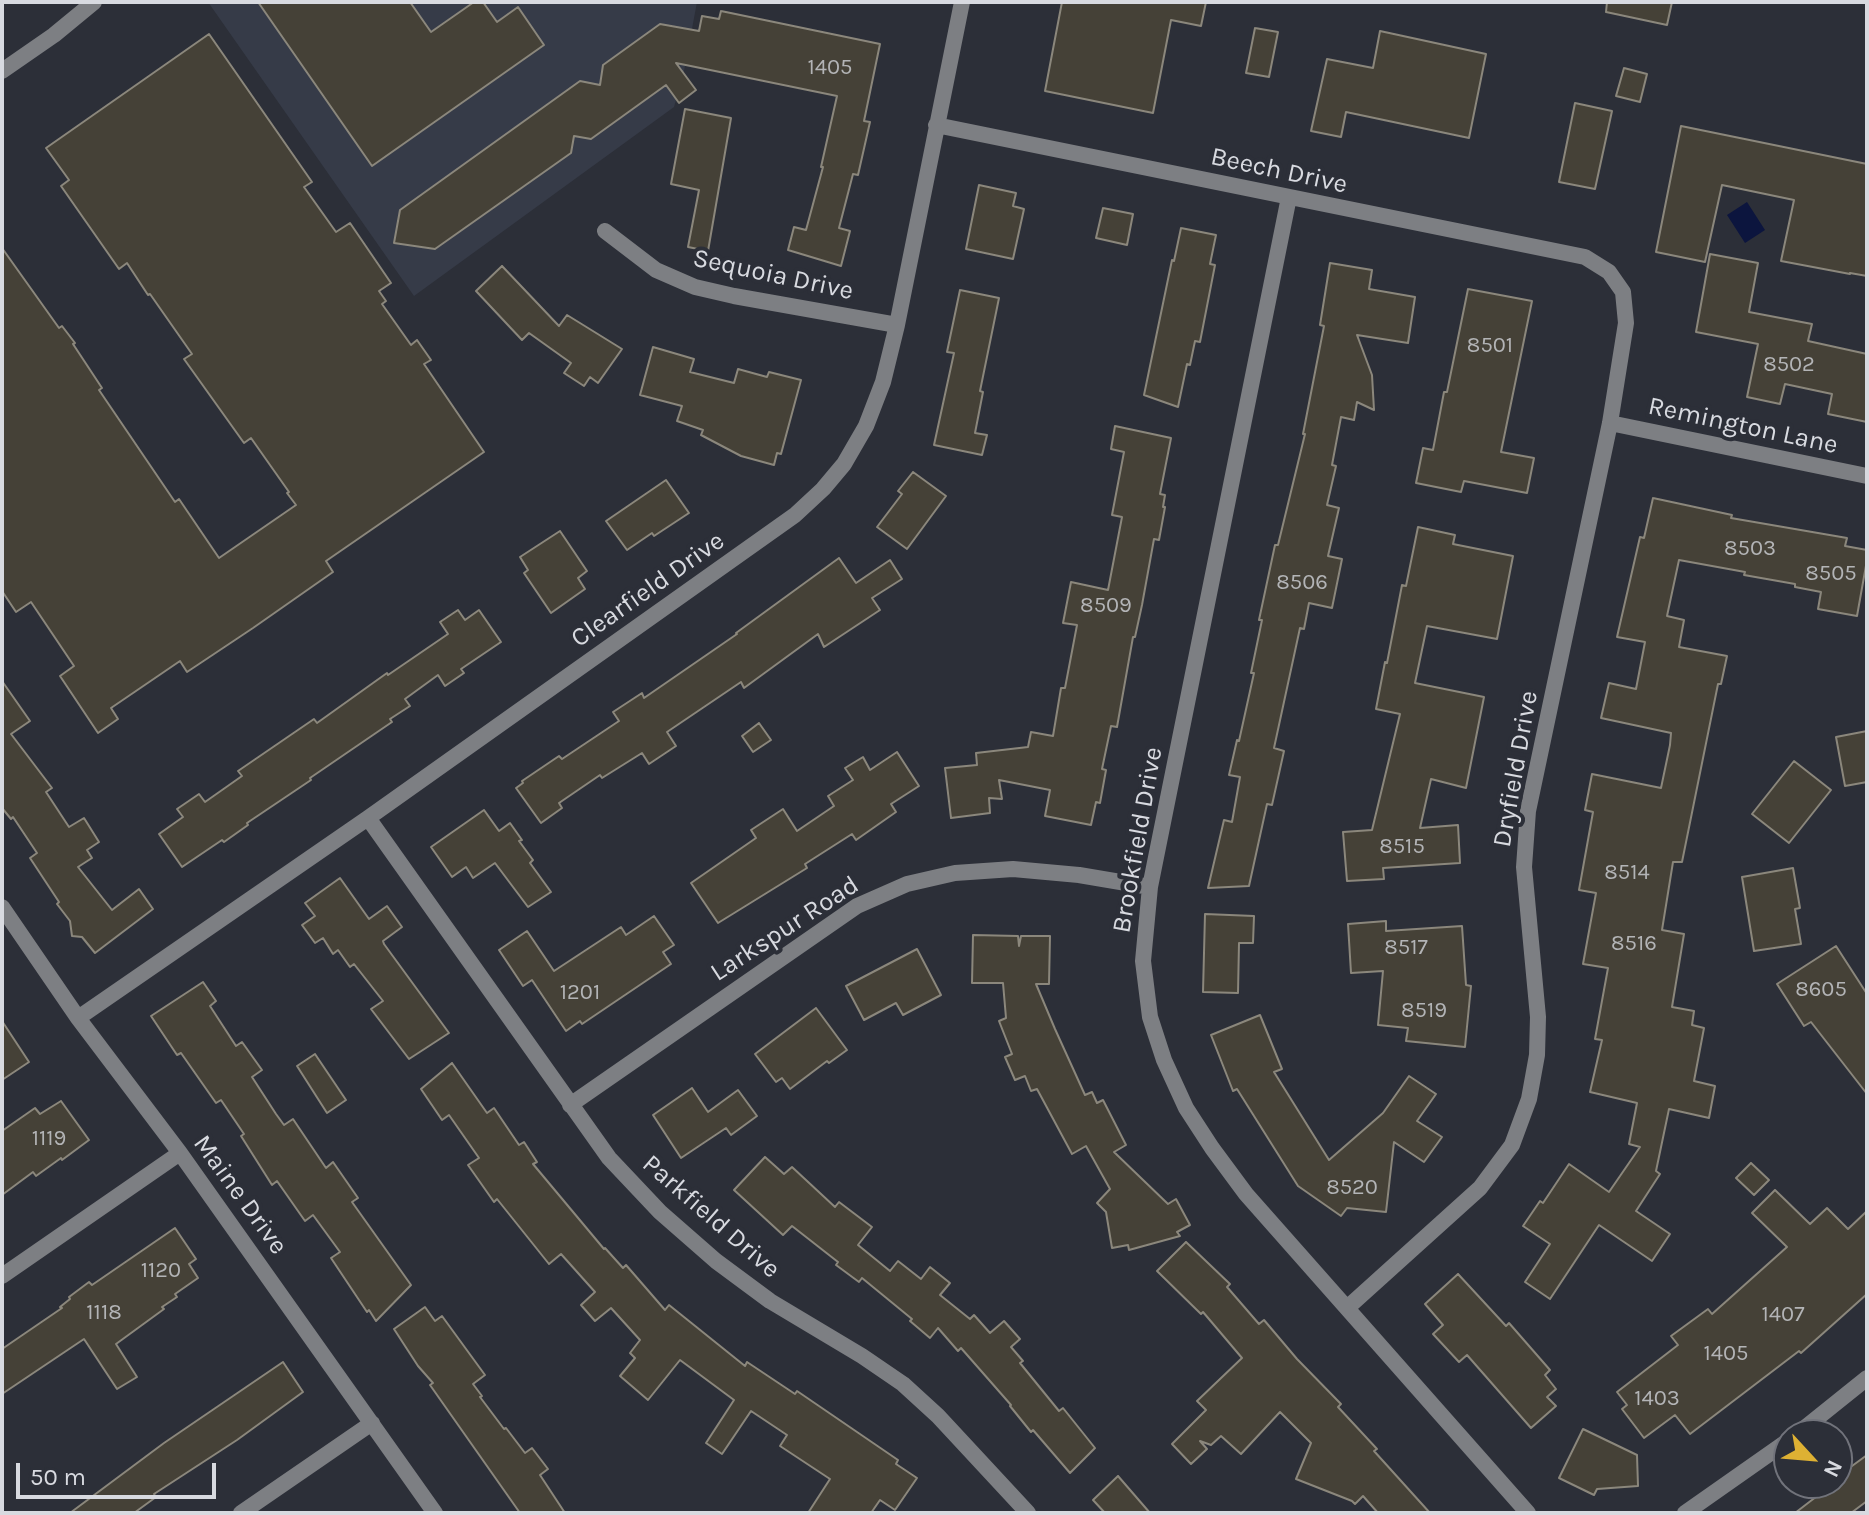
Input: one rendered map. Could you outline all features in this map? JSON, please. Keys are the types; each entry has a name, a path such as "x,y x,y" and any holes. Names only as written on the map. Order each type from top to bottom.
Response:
{"street":[{"path":"2,71 54,35 94,2"},
{"name":"Clearfield Drive","path":"78,1018 368,818 795,515 844,464 866,426 883,382 962,2"},
{"name":"Beech Drive","path":"936,125 1585,257 1609,272"},
{"name":"Brookfield Drive","path":"1289,197 1150,887 1143,961 1150,1017 1164,1060 1186,1108 1246,1194 1528,1513"},
{"name":"Sequoia Drive","path":"605,231 656,270 695,287 897,325"},
{"name":"Dryfield Drive","path":"1347,1308 1480,1188 1512,1145 1529,1099 1537,1055 1538,1017 1524,867 1528,811 1610,423 1626,323 1623,292 1609,272"},
{"name":"Remington Lane","path":"1610,423 1867,476"},
{"name":"Parkfield Drive","path":"368,818 609,1158 671,1222 716,1261 770,1301 903,1384 938,1416 1020,1510"},
{"name":"Larkspur Road","path":"570,1105 857,906 907,884 955,873 1013,869 1079,875 1150,887"},
{"name":"Maine Drive","path":"2,907 78,1018 180,1153 435,1513"},
{"path":"2,1276 180,1153"},
{"path":"1816,1419 1867,1378"},
{"path":"241,1513 372,1423"},
{"path":"1685,1513 1773,1451"}],"shaded area":[{"path":"208,2 697,2 674,107 414,296"},
{"path":"1747,202 1765,230 1745,243 1727,215"}],"building":[{"path":"258,2 410,2 431,32 474,2 483,2 497,22 518,7 544,45 372,166"},
{"path":"1062,2 1206,2 1201,26 1171,20 1153,113 1045,91"},
{"path":"1607,2 1672,2 1667,25 1606,12"},
{"path":"721,11 880,44 864,121 870,122 858,175 853,174 839,228 850,231 841,266 788,250 794,227 806,230 837,96 676,63 696,90 679,103 666,85 591,139 574,136 571,153 435,249 394,243 400,210 580,81 600,85 603,65 660,24 699,31 702,16 719,19"},
{"path":"1255,28 1278,32 1269,77 1246,73"},
{"path":"1380,31 1486,54 1469,138 1346,112 1341,137 1311,131 1327,59 1373,68"},
{"path":"209,34 312,182 304,187 336,232 350,223 391,283 379,291 386,301 382,304 411,345 417,340 431,360 424,364 484,452 326,561 333,572 253,628 187,672 180,661 111,708 118,719 98,733 60,676 74,666 31,602 16,612 2,591 2,248 59,328 62,326 75,343 102,388 99,390 175,502 179,499 219,558 296,505 251,438 244,443 184,359 192,354 127,263 119,269 61,186 69,180 46,148"},
{"path":"1624,68 1647,74 1640,102 1616,96"},
{"path":"1575,103 1612,111 1595,189 1559,182"},
{"path":"685,109 731,118 708,251 688,247 699,190 671,184"},
{"path":"1681,126 1867,164 1867,276 1781,261 1794,200 1722,185 1705,262 1656,252"},
{"path":"979,185 1016,193 1013,206 1024,209 1013,259 966,249"},
{"path":"1103,208 1133,214 1127,245 1096,238"},
{"path":"1181,228 1216,235 1210,264 1215,265 1200,342 1195,341 1190,365 1187,364 1178,407 1144,395"},
{"path":"1710,254 1758,263 1749,312 1812,324 1808,341 1867,354 1867,422 1828,414 1832,394 1785,384 1780,404 1747,397 1758,344 1696,332"},
{"path":"1330,263 1372,270 1369,289 1415,297 1408,343 1357,335 1372,375 1374,410 1357,402 1354,420 1341,417 1332,465 1336,466 1327,505 1339,508 1328,556 1342,559 1332,608 1309,603 1304,629 1300,628 1274,748 1284,751 1272,805 1267,804 1249,886 1208,888 1224,820 1232,822 1240,777 1229,775 1254,673 1251,673 1262,620 1259,620 1275,545 1278,545 1305,434 1324,326 1320,325"},
{"path":"502,266 559,326 567,315 622,349 598,383 590,377 584,386 564,373 571,363 529,333 522,340 476,291"},
{"path":"1468,289 1532,301 1501,452 1534,458 1527,493 1464,481 1461,492 1416,483 1423,448 1433,450"},
{"path":"960,290 999,298 980,391 983,392 975,433 987,435 982,455 934,445 954,353 947,352"},
{"path":"653,347 694,359 690,372 734,383 738,369 767,377 769,372 801,380 781,454 777,453 774,465 741,456 701,435 703,430 677,421 682,406 640,395"},
{"path":"1115,426 1171,438 1160,494 1165,495 1165,507 1159,540 1154,539 1117,727 1111,726 1102,769 1106,770 1100,803 1096,802 1091,825 1045,816 1050,790 999,780 1002,799 989,798 990,813 951,818 945,768 977,765 976,753 1028,747 1031,732 1053,736 1077,625 1063,623 1071,582 1108,590 1122,517 1112,515 1124,452 1111,449"},
{"path":"913,472 946,496 907,549 877,527 902,494 898,491"},
{"path":"666,480 689,513 627,550 606,521"},
{"path":"1653,498 1732,515 1731,518 1847,538 1845,546 1867,550 1867,560 1857,616 1818,609 1821,592 1744,575 1745,572 1679,560 1667,616 1684,620 1679,647 1727,656 1721,684 1718,684 1682,862 1673,862 1662,930 1684,934 1672,1007 1694,1011 1692,1025 1704,1028 1694,1081 1715,1086 1709,1118 1669,1109 1656,1171 1660,1174 1636,1211 1670,1234 1652,1261 1599,1225 1550,1299 1525,1282 1550,1244 1523,1226 1569,1164 1609,1192 1640,1147 1629,1144 1637,1103 1590,1092 1602,1040 1595,1039 1608,968 1583,964 1596,893 1579,890 1593,812 1585,810 1592,774 1661,788 1670,745 1671,733 1601,718 1609,683 1636,689 1645,642 1617,637 1640,537 1644,538"},
{"path":"1418,527 1455,535 1453,544 1513,556 1497,639 1427,626 1415,683 1484,697 1466,788 1431,779 1420,828 1458,825 1460,863 1383,868 1384,879 1347,881 1343,832 1372,830 1400,714 1376,709 1402,585 1406,586"},
{"path":"560,531 587,571 578,578 585,589 551,613 524,573 528,570 520,557"},
{"path":"839,558 856,583 890,560 902,579 872,598 880,610 824,647 818,634 744,688 741,682 667,732 676,746 649,764 642,753 602,778 600,775 559,803 562,808 541,823 516,788 522,781 619,721 613,712 642,693 644,698"},
{"path":"458,610 465,620 479,610 501,642 461,669 464,673 445,686 438,675 405,699 410,706 390,719 392,722 224,842 222,840 182,867 159,834 183,817 177,809 199,794 205,802 242,776 238,771 314,719 317,723 448,634 440,622"},
{"path":"2,681 30,721 11,734 52,788 46,792 69,827 84,818 99,842 87,850 92,858 78,867 112,910 139,889 153,909 95,953 82,937 72,936 70,921 30,858 37,853 13,817 11,819 2,808"},
{"path":"759,723 771,740 753,752 742,736"},
{"path":"1867,731 1867,782 1845,786 1836,737"},
{"path":"897,752 919,786 891,804 896,812 856,840 852,834 805,864 807,868 718,923 691,883 756,838 751,830 783,809 797,831 834,806 828,796 853,780 845,768 863,757 870,770"},
{"path":"1794,761 1831,790 1789,843 1752,814"},
{"path":"484,810 499,831 510,823 533,860 530,863 551,892 528,907 495,863 473,878 466,867 452,877 431,847"},
{"path":"1793,868 1800,908 1795,909 1801,944 1754,951 1742,877"},
{"path":"340,878 369,919 387,906 402,927 383,941 384,944 449,1033 409,1059 371,1009 383,1001 354,964 350,967 338,950 333,954 323,938 315,943 302,925 315,916 305,903"},
{"path":"1205,914 1254,916 1253,943 1239,943 1238,993 1203,992"},
{"path":"654,916 674,945 663,952 671,964 582,1024 580,1021 566,1031 532,980 523,986 499,950 527,931 554,971 621,927 626,935"},
{"path":"1386,921 1386,931 1462,926 1466,985 1471,986 1465,1047 1406,1041 1408,1028 1378,1025 1383,971 1351,973 1348,924"},
{"path":"973,935 1018,936 1019,946 1021,936 1050,936 1049,984 1036,984 1055,1029 1085,1095 1092,1092 1097,1103 1103,1100 1126,1145 1114,1152 1168,1204 1176,1199 1190,1225 1177,1232 1180,1236 1129,1250 1128,1245 1112,1248 1106,1212 1097,1203 1110,1189 1086,1146 1072,1154 1037,1089 1031,1091 1025,1076 1015,1080 1005,1057 1012,1054 999,1021 1006,1018 1003,983 972,983"},
{"path":"1836,946 1867,994 1867,1094 1811,1022 1804,1026 1777,984"},
{"path":"917,949 941,995 903,1015 896,1003 864,1020 846,986"},
{"path":"203,982 216,1001 210,1006 236,1046 242,1042 262,1070 252,1077 276,1114 284,1125 293,1119 326,1168 333,1162 358,1198 352,1202 411,1285 376,1321 331,1258 340,1252 313,1215 305,1221 277,1181 272,1185 221,1100 216,1103 181,1053 177,1055 151,1016"},
{"path":"816,1008 847,1050 790,1089 782,1078 776,1082 755,1054"},
{"path":"1260,1015 1282,1069 1274,1072 1329,1160 1383,1113 1409,1076 1436,1094 1417,1121 1442,1137 1424,1162 1394,1142 1386,1212 1347,1208 1341,1216 1298,1186 1237,1089 1233,1091 1211,1035"},
{"path":"2,1021 29,1062 2,1080"},
{"path":"315,1054 346,1100 327,1113 297,1066"},
{"path":"452,1063 487,1113 494,1108 519,1145 524,1142 537,1162 533,1164 604,1249 623,1268 626,1265 665,1310 669,1305 745,1366 747,1362 795,1394 797,1391 898,1460 896,1464 917,1478 895,1510 880,1500 871,1513 808,1513 830,1479 780,1446 787,1435 751,1411 722,1454 706,1443 734,1400 680,1360 648,1400 620,1376 635,1358 630,1353 640,1340 611,1308 595,1321 581,1305 595,1292 561,1254 549,1264 497,1199 494,1202 468,1165 479,1158 449,1115 442,1120 421,1089"},
{"path":"692,1088 708,1112 738,1090 757,1116 731,1135 726,1128 681,1158 653,1115"},
{"path":"61,1101 89,1140 36,1176 33,1172 2,1195 2,1131 35,1108 40,1114"},
{"path":"765,1157 784,1174 792,1167 835,1207 839,1202 872,1227 858,1245 890,1271 898,1261 921,1279 930,1267 950,1283 940,1295 970,1319 974,1315 990,1333 1004,1321 1020,1339 1011,1347 1023,1361 1020,1363 1059,1411 1063,1408 1095,1448 1070,1473 1033,1430 1031,1432 961,1348 958,1351 938,1328 930,1338 862,1278 859,1282 836,1265 838,1262 792,1226 783,1235 734,1190"},
{"path":"1751,1163 1769,1180 1754,1195 1736,1178"},
{"path":"1775,1190 1810,1224 1827,1208 1848,1229 1867,1211 1867,1294 1801,1353 1799,1351 1690,1434 1675,1415 1644,1438 1622,1409 1627,1405 1617,1392 1678,1345 1671,1336 1708,1309 1712,1314 1787,1247 1752,1213"},
{"path":"175,1228 196,1259 189,1264 198,1278 175,1294 177,1297 162,1307 164,1309 116,1344 137,1377 117,1389 84,1339 2,1394 2,1349 62,1308 69,1297 89,1282 92,1285"},
{"path":"1186,1242 1230,1284 1227,1287 1259,1324 1264,1320 1341,1404 1338,1407 1430,1513 1378,1513 1363,1496 1355,1504 1296,1479 1311,1443 1280,1412 1241,1454 1221,1436 1211,1445 1200,1441 1207,1449 1191,1464 1172,1444 1206,1410 1197,1401 1242,1358 1203,1312 1201,1314 1157,1271"},
{"path":"1458,1274 1506,1326 1509,1323 1550,1370 1545,1375 1556,1389 1547,1397 1556,1406 1531,1428 1467,1355 1459,1362 1433,1334 1443,1325 1425,1304"},
{"path":"425,1307 435,1321 442,1316 485,1375 473,1384 480,1397 525,1453 532,1448 548,1469 540,1475 565,1513 520,1513 430,1385 433,1383 394,1329"},
{"path":"283,1362 303,1392 237,1440 154,1494 156,1497 134,1513 70,1513 164,1443"},
{"path":"1583,1429 1637,1455 1638,1486 1597,1489 1594,1495 1559,1478"},
{"path":"1867,1455 1867,1501 1851,1513 1795,1513 1813,1499 1853,1499 1853,1465"},
{"path":"1118,1476 1150,1513 1105,1513 1093,1500"}]}
